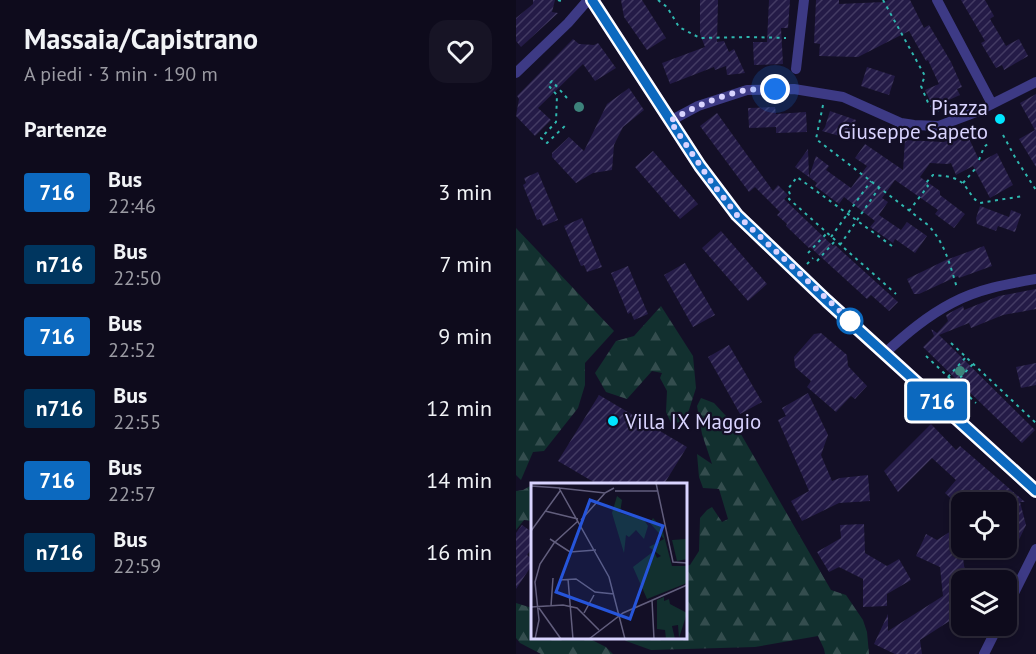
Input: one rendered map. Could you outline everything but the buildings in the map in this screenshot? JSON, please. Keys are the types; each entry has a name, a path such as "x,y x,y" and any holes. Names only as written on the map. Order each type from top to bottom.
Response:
{"street":[{"path":"516,73 590,0 712,183 737,215 827,301 1032,488"},
{"path":"796,69 804,0"},
{"path":"937,0 992,104"},
{"path":"670,121 711,101 747,90 794,89 843,97 902,123 939,126 968,116 1036,82"},
{"path":"885,353 922,321 951,303 987,290 1036,279"},
{"path":"1017,587 1036,549"},
{"path":"984,654 993,636"}],"path":[{"path":"658,0 667,7 680,27 700,38 800,38"},
{"path":"883,0 925,76 921,86 929,105 938,109 940,114"},
{"path":"567,98 552,81 549,85 557,95 556,122 541,138 547,143 568,123"},
{"path":"822,110 816,140 937,234 943,245 957,289"},
{"path":"1003,135 1036,190"},
{"path":"979,159 984,147 990,142"},
{"path":"963,183 976,168"},
{"path":"909,211 928,186 925,184 933,175 956,179 963,183 975,200 980,203 1023,196"},
{"path":"892,246 797,177 788,189 791,197 789,199 896,294"},
{"path":"831,237 871,182"},
{"path":"840,245 879,188"},
{"path":"808,253 826,233"},
{"path":"817,261 835,241"},
{"path":"951,343 1036,423"},
{"path":"926,356 976,403"},
{"path":"943,388 966,357"},
{"path":"955,384 973,364"}],"green space":[{"path":"516,228 614,331 585,363 585,385 578,408 544,451 533,452 521,480 516,475"},
{"path":"661,306 693,356 696,388 683,422 671,423 666,412 667,391 660,378 662,373 652,371 627,399 606,392 595,373 616,341 634,336"},
{"path":"701,398 714,403 738,429 831,590 846,595 863,620 867,632 869,654 825,654 818,636 755,647 651,650 624,639 687,639 687,566 690,565 699,551 700,518 712,507 722,522 728,519 719,489 703,488 699,477 697,454 712,464 702,434 697,406"},
{"path":"531,486 531,521 524,520 516,530 516,491"},
{"path":"516,603 531,608 531,639 590,639 606,647 613,654 541,654 520,643 516,638"}],"bus line":[{"name":"716","path":"592,0 700,166 737,215 827,301 1036,491"}],"place":[{"name":"Piazza Giuseppe Sapeto","path":"1000,119"},
{"name":"Villa IX Maggio","path":"613,421"}],"route":[{"path":"775,89 747,90 698,106 670,121 737,215 857,327 850,321"}]}
